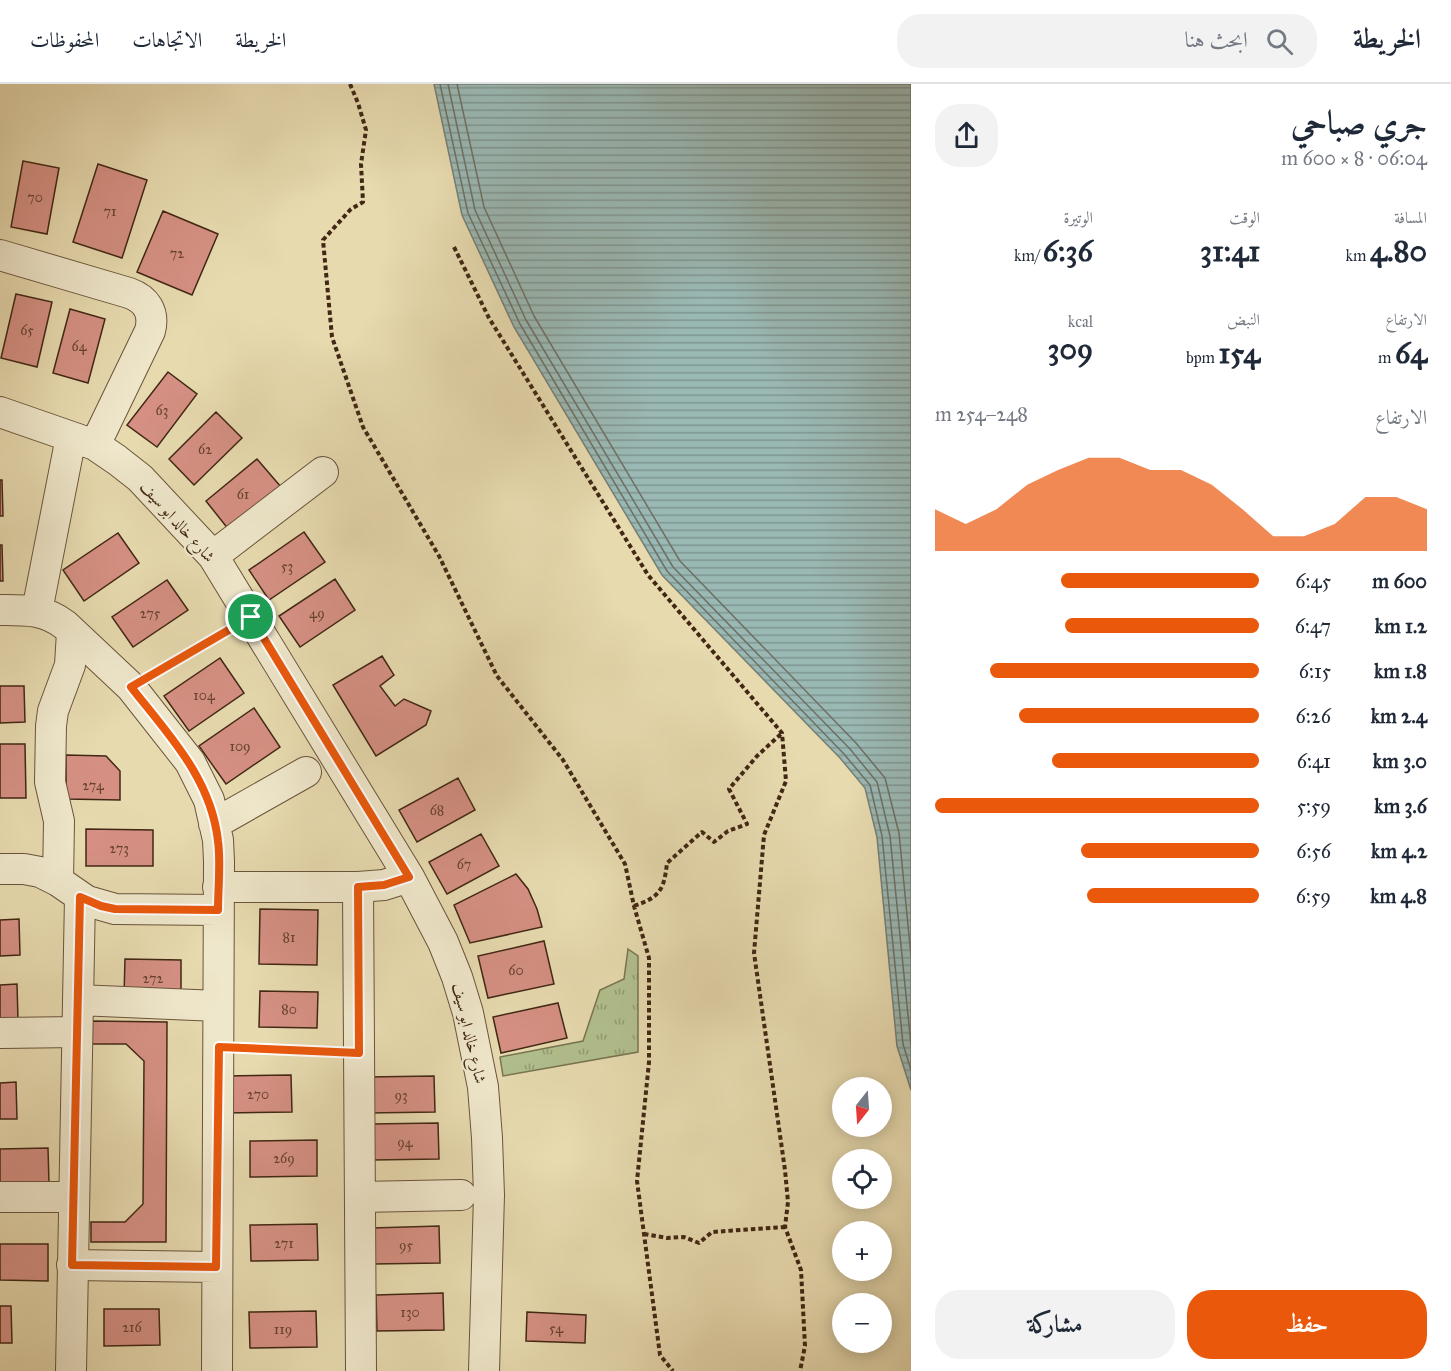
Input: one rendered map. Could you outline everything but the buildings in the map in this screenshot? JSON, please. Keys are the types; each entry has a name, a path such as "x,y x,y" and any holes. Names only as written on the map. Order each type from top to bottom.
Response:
{"street":[{"path":"0,255 129,293 143,300 152,315 150,331 83,441 37,611"},
{"name":"شارع خالد ابو سيف","path":"0,412 83,441 140,478 213,556 409,877 443,942 468,1013 483,1087 489,1196 484,1371"},
{"path":"213,556 323,472"},
{"path":"0,610 37,611 57,619 72,632 131,687 190,762 209,800 218,840 217,1371"},
{"path":"71,1371 78,1000 69,889 59,821 50,782 53,711 70,665 72,632"},
{"path":"214,824 306,772"},
{"path":"0,869 32,870 101,906 115,909 218,898 384,885 409,877"},
{"path":"358,887 362,1371"},
{"path":"78,1000 218,1006"},
{"path":"0,1033 77,1032"},
{"path":"360,1197 461,1194"},
{"path":"0,1197 74,1197"},
{"path":"72,1265 216,1267"}],"path":[{"path":"350,84 366,130 361,164 363,202 351,209 323,240 332,336 363,427 439,556 497,676 563,760 625,864 649,958 649,1062 637,1181 660,1355 673,1371"},
{"path":"454,247 489,318 648,575 782,733 786,781 764,835 754,953 785,1170 788,1202 785,1227 801,1270 805,1346 800,1371"},
{"path":"131,687 251,617"},
{"path":"634,906 652,900 664,884 667,863 702,832 714,842 728,831 747,824 729,789 757,756 782,733"},
{"path":"219,1047 359,1053"},
{"path":"644,1234 667,1238 684,1237 699,1243 712,1232 744,1232 785,1227"}],"green space":[{"path":"628,949 638,956 638,1052 503,1076 500,1057 583,1041 600,990 624,979"}],"water":[{"path":"434,84 911,84 911,1090 897,1046 877,837 865,788 840,758 662,575 514,327 462,215"}],"route":[{"path":"251,617 409,877 384,885 358,887 359,1053 219,1047 216,1267 72,1265 80,897 115,909 218,910 218,840 209,800 190,762 131,687 251,617"}]}
